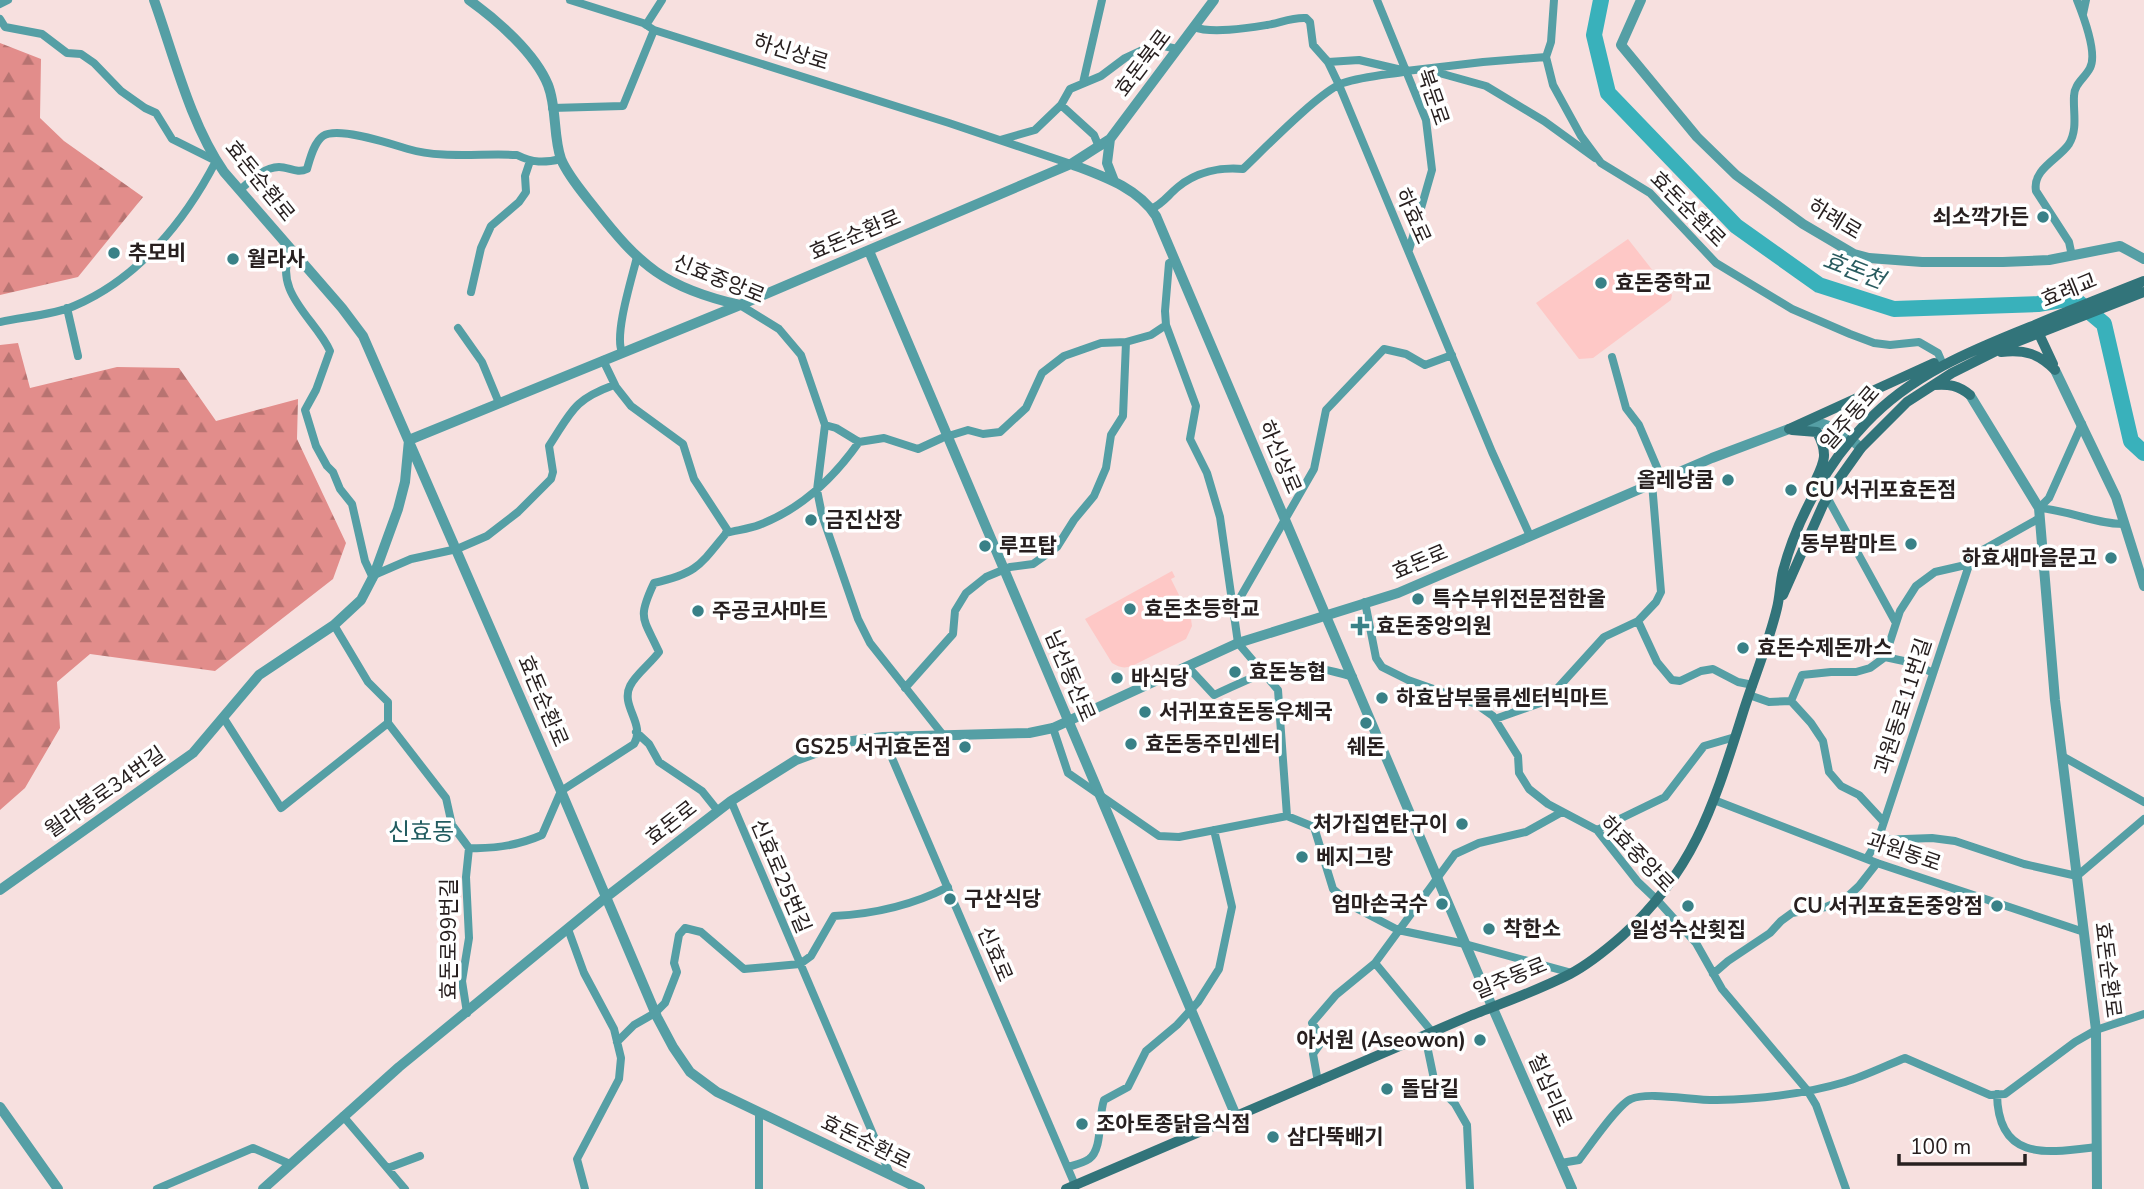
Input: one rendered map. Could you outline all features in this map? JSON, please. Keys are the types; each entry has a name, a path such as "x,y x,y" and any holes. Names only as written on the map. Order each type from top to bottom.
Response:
{"main road":[{"path":"2124,294 2144,281"},
{"path":"2124,294 2144,292"},
{"name":"효례교","path":"2038,331 2124,294"},
{"path":"2038,331 2055,370"},
{"name":"일주동로","path":"1777,608 1783,570 1803,516 1852,439 1873,415 1907,386 1950,361 2002,338 2038,331"},
{"name":"일주동로","path":"1070,1187 1572,973 1616,941 1658,901 1691,851 1714,800 1777,608 1827,497 1861,448 1908,402 1931,385 1967,365 2038,331"},
{"path":"1789,429 1941,360 2002,338"},
{"path":"1990,354 2015,350 2032,353 2044,359 2055,370"},
{"path":"1967,365 1964,379 1970,395"},
{"path":"1931,385 1947,384 1959,387 1970,395"},
{"path":"1783,570 1789,539 1824,463 1825,447 1816,432 1789,429"}],"street":[{"path":"0,4 8,0"},
{"name":"효돈순환로","path":"154,0 196,118 216,161 363,335 655,1013 673,1047 690,1072 717,1092 920,1189"},
{"name":"신효중앙로","path":"469,0 491,16 534,61 548,86 561,159 623,244 658,275 696,294 740,305 761,315 791,341 801,355 825,425 817,490 830,540 858,619 870,643 943,735"},
{"name":"하신상로","path":"570,0 1071,164 1114,181 1131,191 1151,209 1492,1007"},
{"path":"552,108 623,106 650,28 663,0"},
{"path":"1083,83 1102,0"},
{"name":"효돈북로","path":"1100,147 1110,139 1214,0"},
{"name":"북문로","path":"1377,0 1426,120 1432,170 1409,250"},
{"path":"1151,209 1161,205 1186,181 1197,176 1227,168 1243,169 1339,85 1406,71 1546,57 1551,42 1554,0"},
{"name":"하례로","path":"1642,0 1621,46 1651,83 1697,137 1736,175 1803,224 1847,251 1862,257 1883,259 1974,263 2044,260 2120,246 2144,260"},
{"path":"2072,256 2069,242 2036,191 2035,185 2041,172 2063,151 2073,136 2073,94 2092,63 2092,48 2077,0"},
{"path":"2083,14 2086,0"},
{"name":"하효로","path":"1194,27 1207,32 1306,18 1310,22 1313,45 1328,62 1339,85 1492,452 1530,536"},
{"path":"0,19 5,27 42,34 67,53 81,54 94,63 121,91 156,113 172,139 216,161 205,182 169,233 131,273 73,307 0,322"},
{"path":"1000,140 1035,130 1061,105 1070,89 1101,76 1125,58 1155,44 1177,49"},
{"name":"효돈순환로","path":"1546,57 1553,85 1581,136 1601,163 1650,194 1716,263 1792,309 1874,343 1890,345 1919,342 1938,354 1941,360"},
{"path":"1328,62 1359,60 1406,71"},
{"path":"1426,69 1486,86 1544,121 1601,163"},
{"path":"1061,105 1094,135 1100,147"},
{"path":"240,190 270,169 279,167 302,172 307,169 321,136 331,133 383,139 422,153 517,155 530,161 545,163 561,159"},
{"path":"1110,139 1107,163 1114,181"},
{"name":"효돈순환로","path":"409,440 869,251 1071,164 1100,147"},
{"path":"471,292 481,248 491,226 519,202 526,192 525,176 530,161"},
{"path":"291,249 286,260 286,273 294,299 330,351 305,411 307,420 316,446 333,472 340,489 352,504 365,561 373,576 411,559 457,549 486,536 551,479 553,472 549,446 574,407 589,394 614,385"},
{"name":"남선동산로","path":"869,251 1236,1116"},
{"path":"622,352 619,345 625,305 637,257"},
{"path":"1175,260 1169,264 1166,325 1196,406 1190,439 1207,473 1220,517 1238,643 1278,690 1287,816"},
{"path":"67,308 78,356"},
{"path":"825,425 836,428 859,442 884,438 918,449 968,430 983,434 1000,432 1026,408 1042,373 1063,356 1101,343 1126,342 1151,335 1166,325"},
{"path":"458,328 482,362 499,403"},
{"path":"905,688 953,634 955,611 966,593 986,577 1004,569 1033,564 1056,547 1094,496 1106,468 1111,435 1123,416 1126,342"},
{"path":"1233,610 1314,469 1326,410 1354,377 1384,349 1406,354 1425,365 1452,355"},
{"path":"1495,719 1546,701 1604,637 1638,621 1656,602 1661,592 1657,481 1639,425 1626,408 1612,357"},
{"path":"603,360 614,385 631,406 683,444 695,479 727,532"},
{"path":"2055,370 2116,497 2144,586"},
{"name":"효돈순환로","path":"1970,395 2038,513 2046,577 2055,700 2096,1030 2097,1189"},
{"name":"효돈로","path":"262,1189 399,1067 605,898 731,801 796,760 845,742 883,737 1029,733 1053,728 1238,643 1398,593 1657,481 1789,429 1823,424 1840,430 1861,448"},
{"path":"2038,513 2049,498 2082,424"},
{"name":"월라봉로34번길","path":"0,890 193,753 259,675 334,625 361,600 398,509 405,482 409,440"},
{"path":"469,848 527,842 542,835 561,791 634,744 637,738 635,720 626,700 630,685 659,652 643,619 642,608 654,583 691,573 707,558 727,532 756,527 806,500 836,471 859,442"},
{"path":"1827,497 1896,623"},
{"path":"1791,701 1802,675 1856,672 1870,668 1885,657 1900,611 1916,586 1935,572 1970,564 1972,556 2038,513 2053,509 2113,524 2124,524"},
{"name":"과원동로11번길","path":"1867,858 1878,840 1970,564"},
{"name":"하효중앙로","path":"1365,602 1376,658 1382,667 1408,680 1476,704 1495,719 1518,755 1519,773 1528,789 1562,812 1597,830 1638,882 1696,943 1722,989 1807,1090 1816,1105 1846,1189"},
{"path":"1638,621 1657,662 1672,680 1680,681 1701,671 1713,669 1769,702 1791,701"},
{"name":"효돈로99번길","path":"334,625 368,682 388,702 388,723 446,798 452,825 469,848 466,877 469,938 462,981 467,1013"},
{"path":"1885,657 1913,663 1933,673"},
{"path":"1188,667 1214,695 1289,667 1329,670 1353,677"},
{"path":"1791,701 1824,741 1829,772 1841,786 1859,795 1883,821"},
{"path":"223,717 281,808 388,723"},
{"path":"1053,728 1068,773 1160,836 1179,837 1287,816 1314,827 1334,889 1354,907 1398,930 1465,944 1572,973"},
{"path":"636,732 649,744 659,762 702,792 719,811"},
{"name":"신효로","path":"883,737 1068,1167 1070,1187"},
{"path":"1597,830 1665,797 1704,746 1735,737"},
{"path":"2062,756 2144,802"},
{"name":"과원동로","path":"1714,800 1877,863 2084,932"},
{"name":"신효로25번길","path":"731,801 800,964"},
{"path":"1318,1082 1312,1055 1323,1040 1312,1023 1336,995 1375,963 1455,854 1479,843 1526,832 1562,812"},
{"path":"1878,840 1932,838 1955,841 2024,864 2077,876 2144,819"},
{"path":"1068,1167 1091,1158 1099,1144 1099,1119 1104,1100 1128,1087 1146,1051 1190,1010 1219,969 1232,906 1214,830"},
{"path":"1713,974 1770,933 1792,913 1826,907 1845,899 1877,863"},
{"name":"신효로25번길","path":"655,1013 665,1003 677,972 674,963 679,935 685,928 701,932 744,969 800,964 811,956 834,916 892,909 920,901 947,887"},
{"path":"568,929 584,973 614,1029 621,1058 619,1079 578,1160 585,1189"},
{"path":"1375,963 1429,1034 1435,1084 1455,1104 1467,1125 1470,1189"},
{"path":"800,964 890,1174"},
{"name":"칠십리로","path":"1492,1007 1572,1189"},
{"path":"617,1042 634,1025 655,1013"},
{"path":"1561,1163 1579,1160 1622,1105 1632,1098 1644,1096 1717,1100 1762,1097 1848,1081 1905,1058 1990,1095 2005,1094 2075,1042 2096,1030 2144,1014"},
{"path":"1997,1094 2000,1124 2017,1144 2040,1150 2097,1147"},
{"path":"0,1107 58,1189"},
{"path":"759,1112 760,1189"},
{"path":"343,1116 405,1189"},
{"path":"158,1189 253,1148 290,1164"},
{"path":"388,1168 420,1156"}],"green space":[{"path":"0,43 41,59 40,118 64,141 143,197 78,277 0,295"},
{"path":"18,343 30,388 117,367 179,368 216,421 298,399 297,439 346,543 333,579 215,671 90,654 57,682 60,728 25,788 0,810 0,345"}],"shaded area":[{"path":"1628,239 1672,295 1671,300 1593,358 1579,359 1536,303"},
{"path":"1172,571 1175,577 1171,579 1191,619 1192,626 1186,639 1132,666 1121,667 1112,663 1085,619"}],"waterway":[{"name":"효돈천","path":"1601,0 1594,35 1608,93 1736,226 1819,285 1894,309 2038,304 2073,298 2104,324 2131,441 2144,453"}],"place":[{"name":"쇠소깍가든","path":"2043,217"},
{"name":"추모비","path":"114,253"},
{"name":"월라사","path":"233,259"},
{"name":"효돈중학교","path":"1601,283"},
{"name":"올레낭쿰","path":"1728,480"},
{"name":"CU 서귀포효돈점","path":"1791,490"},
{"name":"금진산장","path":"811,520"},
{"name":"동부팜마트","path":"1911,544"},
{"name":"루프탑","path":"985,546"},
{"name":"하효새마을문고","path":"2111,558"},
{"name":"특수부위전문점한울","path":"1418,599"},
{"name":"효돈초등학교","path":"1130,609"},
{"name":"주공코사마트","path":"698,611"},
{"name":"효돈중앙의원","path":"1360,626"},
{"name":"효돈수제돈까스","path":"1743,648"},
{"name":"효돈농협","path":"1235,672"},
{"name":"바식당","path":"1117,678"},
{"name":"하효남부물류센터빅마트","path":"1382,698"},
{"name":"서귀포효돈동우체국","path":"1145,712"},
{"name":"쉐돈","path":"1366,723"},
{"name":"효돈동주민센터","path":"1131,744"},
{"name":"GS25 서귀효돈점","path":"965,747"},
{"name":"처가집연탄구이","path":"1462,824"},
{"name":"베지그랑","path":"1302,857"},
{"name":"구산식당","path":"950,899"},
{"name":"엄마손국수","path":"1442,904"},
{"name":"일성수산횟집","path":"1688,906"},
{"name":"CU 서귀포효돈중앙점","path":"1997,906"},
{"name":"착한소","path":"1489,929"},
{"name":"아서원 (Aseowon)","path":"1480,1040"},
{"name":"돌담길","path":"1387,1089"},
{"name":"조아토종닭음식점","path":"1082,1124"},
{"name":"삼다뚝배기","path":"1273,1137"}],"district":[{"name":"신효동","path":"421,832"}]}
